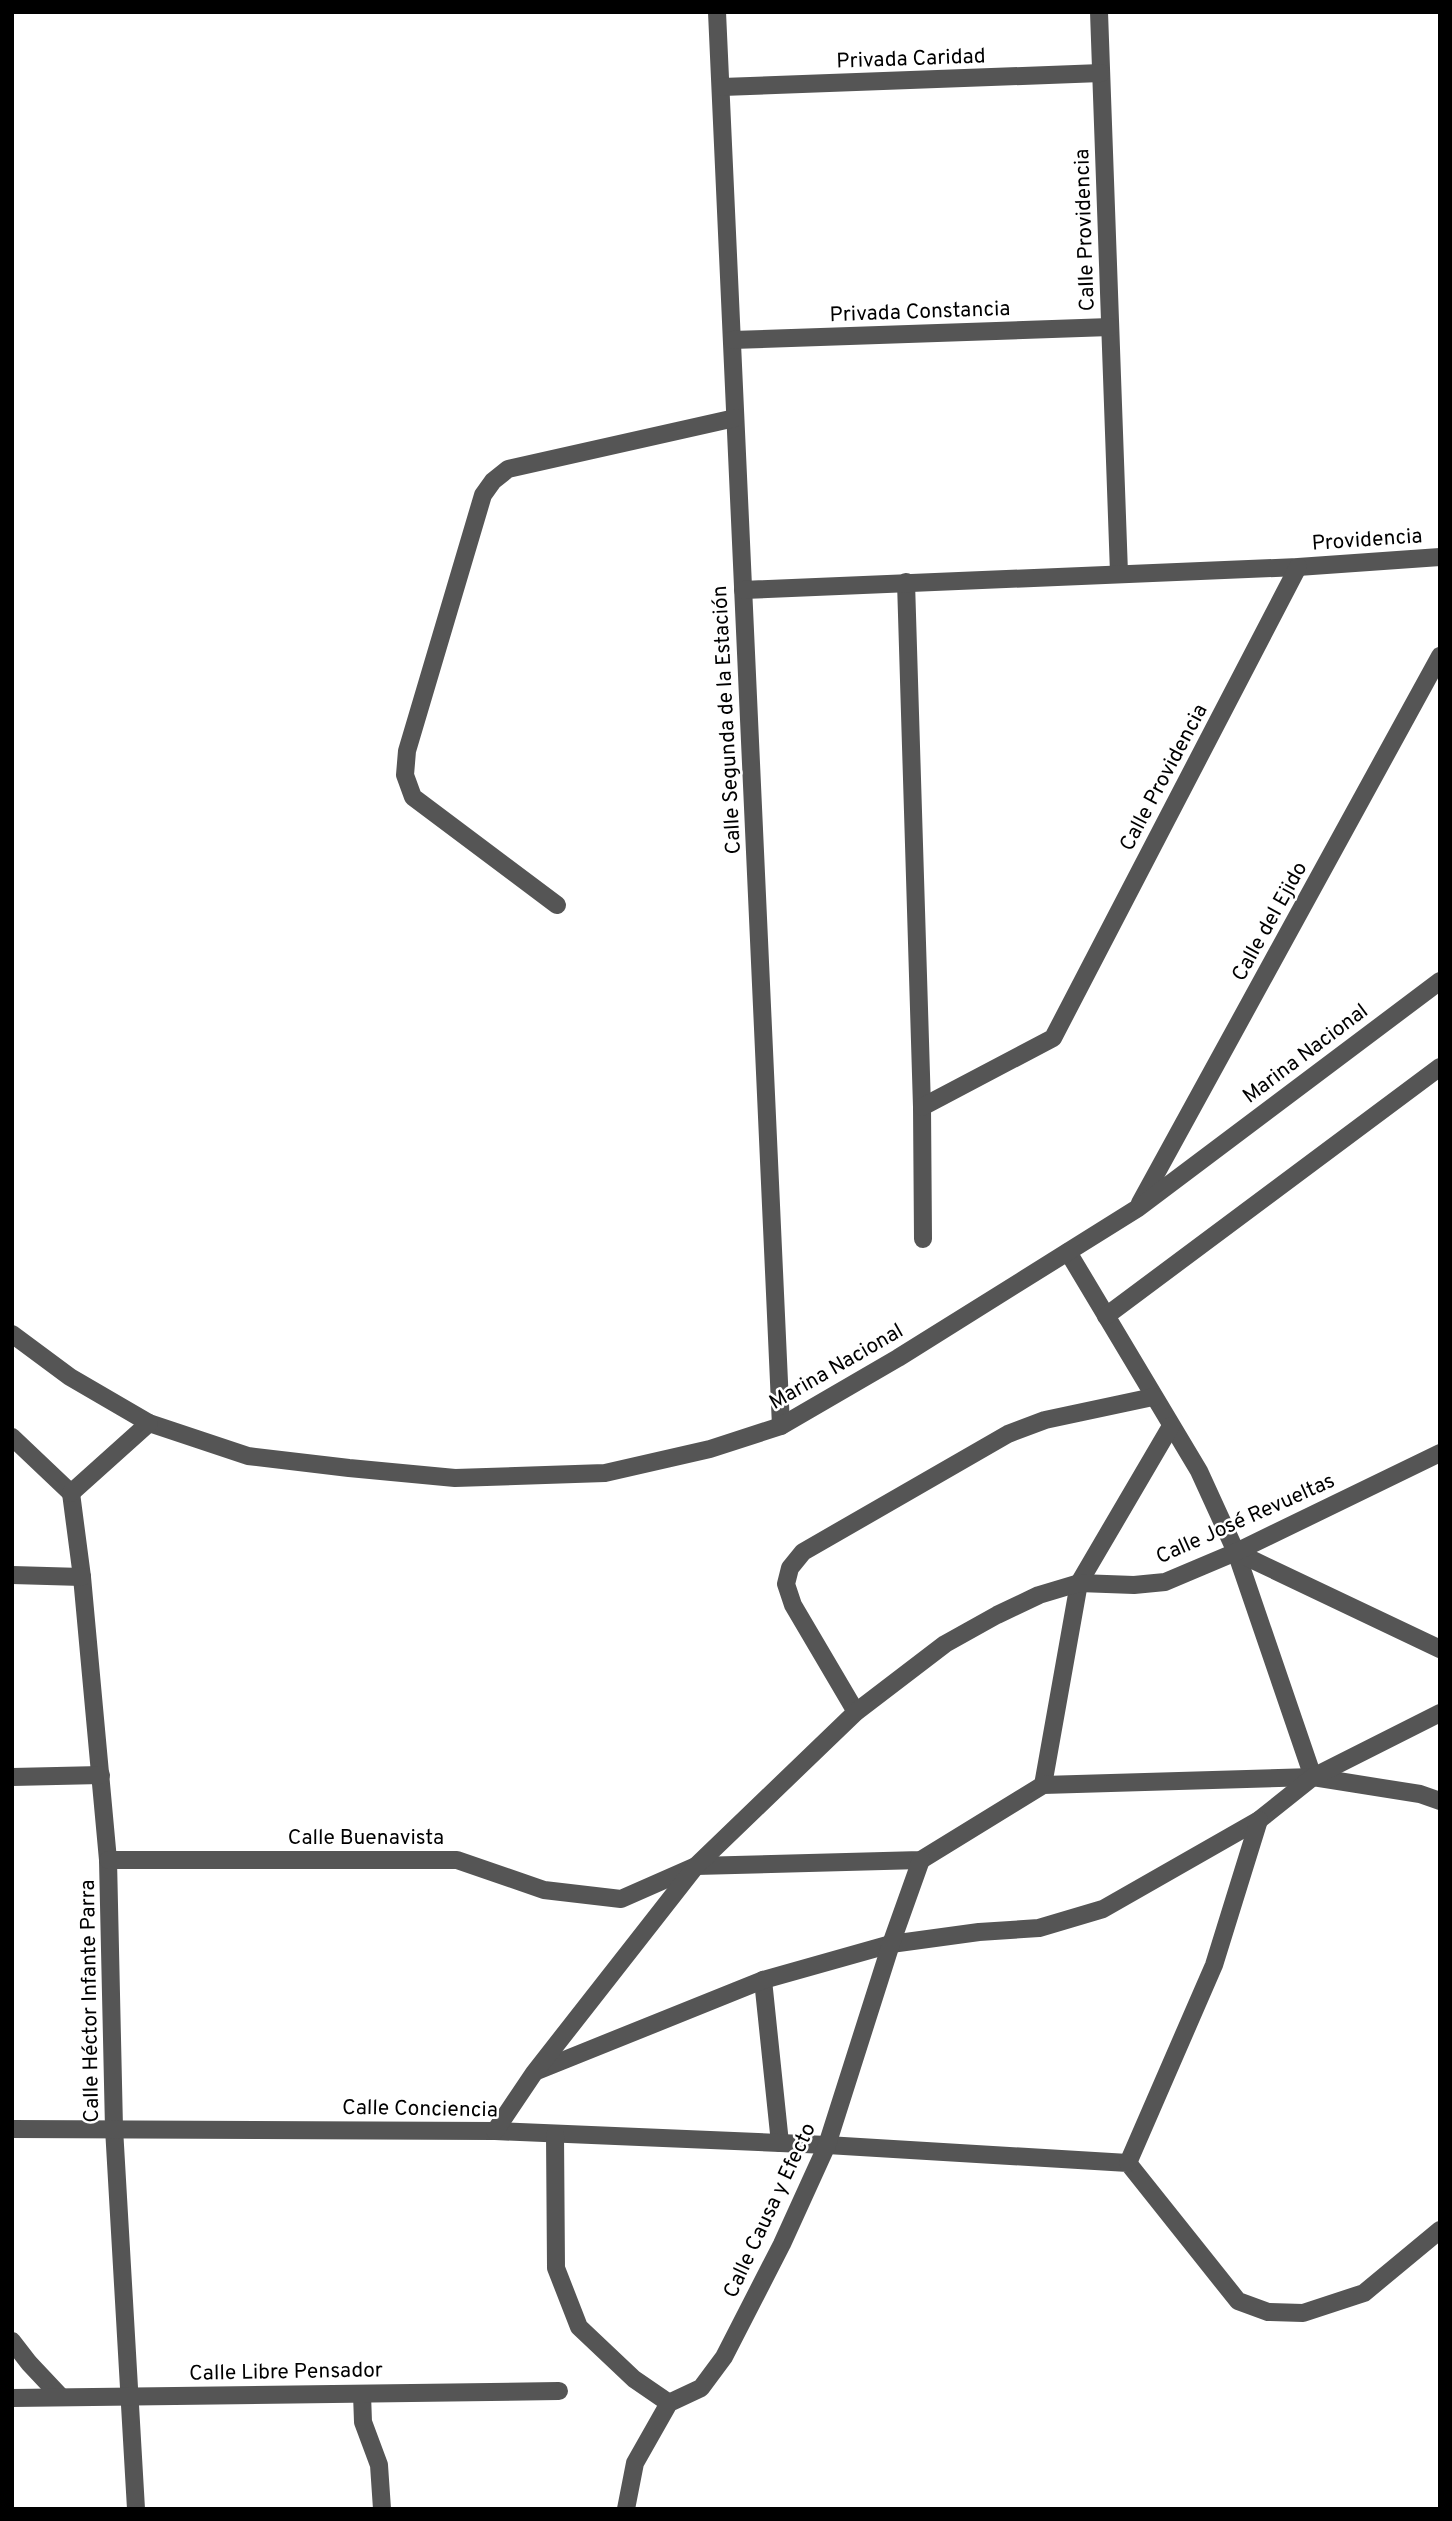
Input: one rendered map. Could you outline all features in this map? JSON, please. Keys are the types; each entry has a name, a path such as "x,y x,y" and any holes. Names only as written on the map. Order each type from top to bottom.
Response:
{"street":[{"name":"Calle Segunda de la Estación","path":"717,12 781,1426"},
{"name":"Calle Providencia","path":"1099,12 1119,573"},
{"name":"Privada Caridad","path":"722,87 1101,73"},
{"name":"Privada Constancia","path":"732,340 1110,327"},
{"path":"557,905 413,797 405,775 407,751 483,495 493,481 508,469 735,418"},
{"name":"Providencia","path":"1298,567 1440,557"},
{"name":"Calle Providencia","path":"922,1107 1053,1038 1298,567"},
{"path":"743,590 1298,567"},
{"path":"906,582 922,1107 923,1239"},
{"name":"Calle del Ejido","path":"1138,1208 1440,656"},
{"name":"Marina Nacional","path":"12,1334 70,1377 149,1423 248,1456 455,1478 605,1473 709,1449 781,1426 898,1358 1138,1208 1440,981"},
{"path":"1106,1317 1440,1067"},
{"path":"1068,1252 1199,1471 1236,1552 1314,1777"},
{"path":"856,1712 793,1605 786,1584 790,1568 803,1552 1008,1434 1045,1420 1153,1397"},
{"path":"12,1437 71,1493 149,1423"},
{"path":"1043,1785 1079,1583 1171,1426"},
{"name":"Calle José Revueltas","path":"696,1866 856,1712 945,1644 997,1615 1040,1595 1079,1583 1134,1585 1165,1582 1236,1552 1440,1453"},
{"name":"Calle Héctor Infante Parra","path":"71,1493 82,1577 108,1860 114,2128 136,2509"},
{"path":"1236,1552 1440,1649"},
{"path":"12,1575 82,1577"},
{"path":"534,2073 763,1980 891,1944 979,1932 1039,1928 1103,1909 1259,1820 1314,1777 1440,1713"},
{"path":"12,1777 101,1775"},
{"path":"495,2131 534,2073 696,1866 921,1860 1043,1785 1314,1777 1419,1794 1440,1801"},
{"path":"1259,1820 1214,1965 1128,2164 1238,2301 1268,2312 1303,2313 1364,2293 1440,2230"},
{"name":"Calle Buenavista","path":"108,1860 457,1860 544,1890 621,1899 696,1866"},
{"name":"Calle Causa y Efecto","path":"669,2403 701,2388 724,2357 782,2244 827,2145 891,1944 921,1860"},
{"path":"763,1980 780,2143"},
{"name":"Calle Conciencia","path":"12,2129 495,2131 827,2145 1128,2164"},
{"path":"555,2135 556,2268 579,2327 634,2379 669,2403 635,2463 626,2509"},
{"path":"12,2341 61,2397"},
{"name":"Calle Libre Pensador","path":"12,2398 559,2391"},
{"path":"362,2393 363,2422 379,2465 382,2509"}]}
